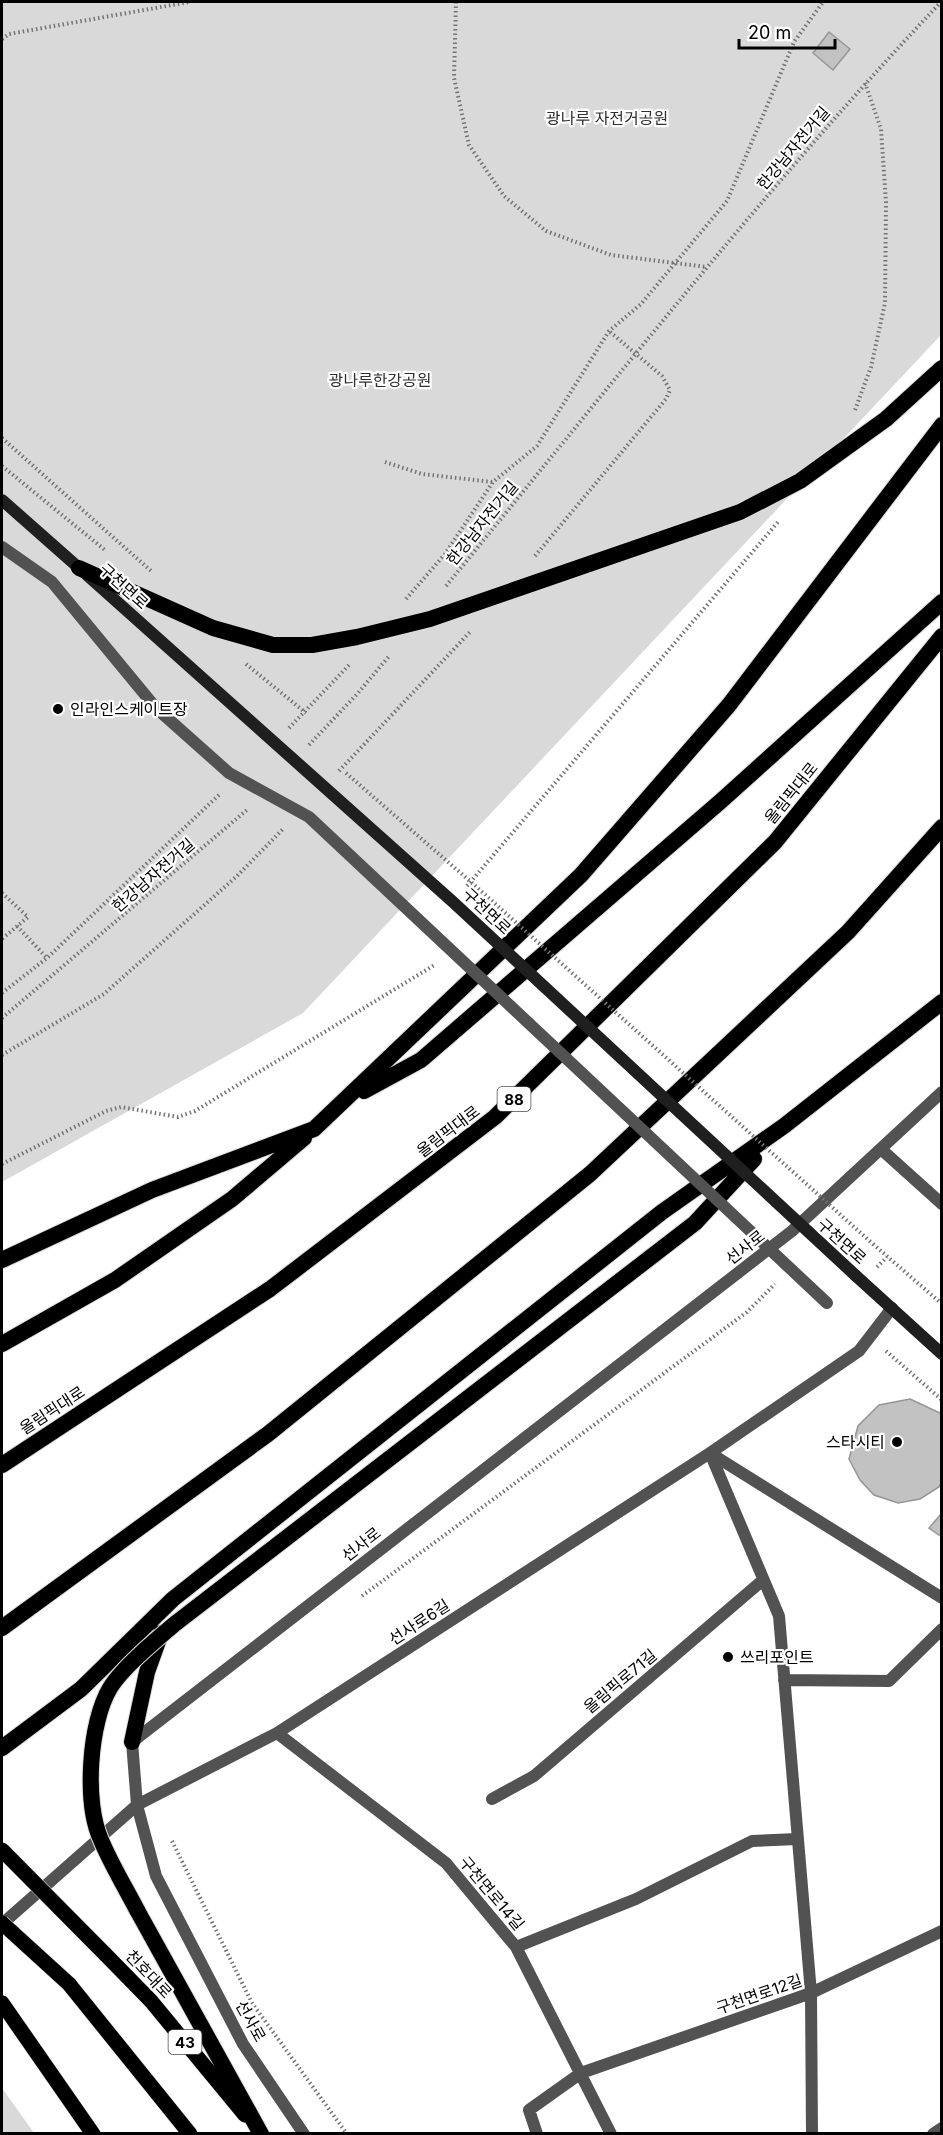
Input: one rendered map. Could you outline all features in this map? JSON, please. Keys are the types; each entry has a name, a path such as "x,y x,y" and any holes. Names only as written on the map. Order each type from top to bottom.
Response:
{"highway":[{"path":"79,568 213,628 273,645 312,645 367,634 430,619 740,512 800,481 886,419 942,368"},
{"path":"2,1344 115,1280 232,1199 344,1102 581,875 729,705 942,425"},
{"path":"344,1102 421,1060 721,801 942,602"},
{"name":"올림픽대로","path":"2,1465 270,1289 495,1118 775,842 942,636"},
{"path":"2,1628 268,1434 590,1174 848,932 942,827"},
{"path":"2,1748 81,1689 173,1599 662,1212 784,1126 942,1002"},
{"path":"260,2133 99,1838 90,1784 93,1737 110,1688 151,1644 176,1623 695,1223 784,1126"},
{"path":"2,1260 152,1190 314,1129"},
{"path":"132,1742 147,1672 173,1599"}],"main road":[{"name":"구천면로","path":"2,500 453,902 942,1354"},
{"name":"천호대로","path":"2,1850 151,2001 260,2133"},
{"path":"2,1924 69,1984 190,2133"},
{"path":"2,2003 93,2133"}],"street":[{"path":"2,547 52,582 165,716 229,773 309,817 827,1304"},
{"name":"선사로","path":"304,2133 243,2044 156,1876 138,1805 132,1742 792,1231 942,1092"},
{"path":"882,1150 942,1204"},
{"name":"선사로6길","path":"2,1924 138,1805 277,1733 710,1453 859,1351 892,1308"},
{"path":"710,1453 778,1616 811,1993 812,2133"},
{"path":"710,1453 942,1598"},
{"name":"올림픽로71길","path":"492,1799 534,1776 764,1580"},
{"path":"784,1680 889,1681 942,1629"},
{"name":"구천면로14길","path":"277,1733 446,1863 516,1947 611,2133"},
{"path":"516,1947 636,1899 752,1841 797,1839"},
{"name":"구천면로12길","path":"537,2133 529,2110 581,2073 811,1993 942,1931"},
{"path":"933,2133 942,2128"}],"path":[{"path":"2,39 9,34 189,2"},
{"path":"456,2 454,78 469,145 504,196 546,231 611,255 707,267"},
{"path":"404,601 445,554 493,482 537,446 609,331 641,304 727,201 794,42 823,2"},
{"name":"한강남자전거길","path":"443,590 707,267 865,82 941,2"},
{"path":"852,417 871,367 885,303 885,202 881,129 865,82"},
{"path":"531,561 666,399 670,390 668,384 609,331"},
{"path":"2,438 156,576"},
{"path":"385,462 422,474 493,482"},
{"path":"453,902 780,519"},
{"path":"334,776 472,629"},
{"path":"302,752 358,693 393,651"},
{"path":"288,729 351,662"},
{"path":"285,720 294,728"},
{"path":"303,735 321,751"},
{"path":"339,766 942,1304"},
{"path":"2,993 47,958 228,786"},
{"name":"한강남자전거길","path":"2,1018 89,947 254,802"},
{"path":"2,1055 104,994 236,877 285,826"},
{"path":"2,893 28,917 2,939"},
{"path":"17,926 47,958"},
{"path":"2,1164 106,1111 121,1107 178,1117 195,1111 454,952"}],"green space":[{"name":"광나루한강공원","path":"2,2 941,2 941,335 303,1013 2,1182"},
{"path":"2,2088 34,2133 2,2133"}],"building":[{"path":"829,32 850,49 833,70 813,53"},
{"name":"스타시티","path":"910,1399 942,1414 942,1481 939,1487 920,1499 898,1503 874,1495 860,1480 849,1459 858,1426 879,1405"},
{"path":"942,1513 942,1537 929,1528"}],"place":[{"name":"인라인스케이트장","path":"58,709"},
{"name":"스타시티","path":"897,1442"},
{"name":"쓰리포인트","path":"728,1657"}],"park label":[{"name":"광나루 자전거공원","path":"607,118"}]}
